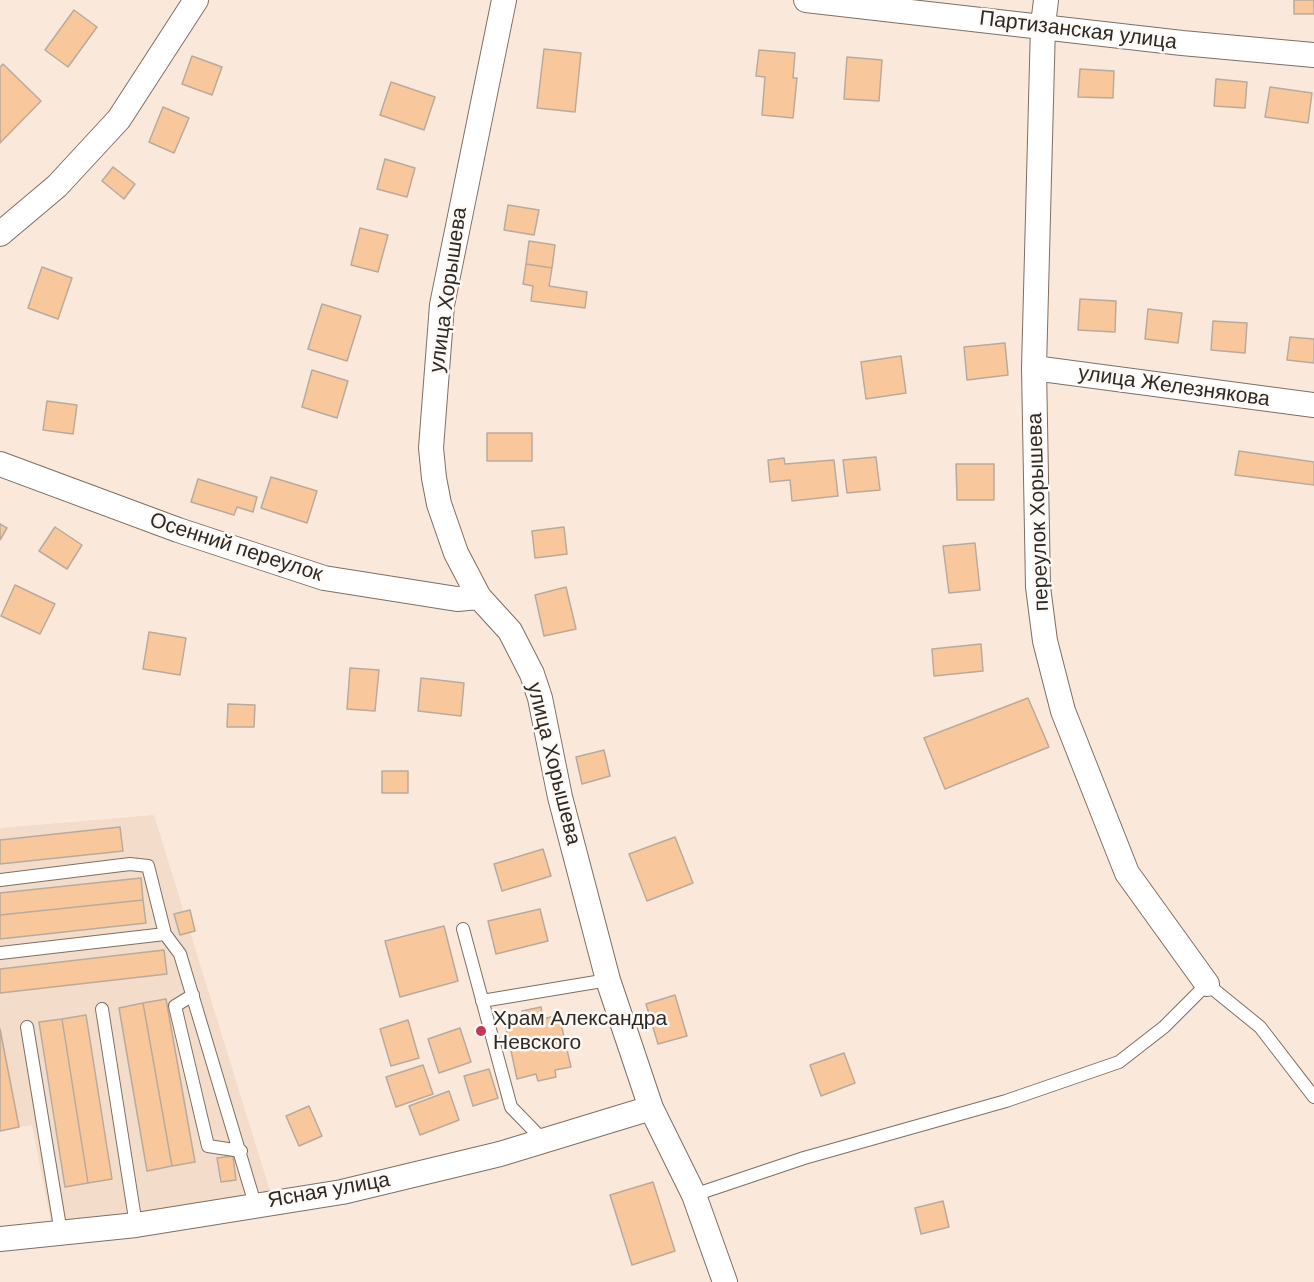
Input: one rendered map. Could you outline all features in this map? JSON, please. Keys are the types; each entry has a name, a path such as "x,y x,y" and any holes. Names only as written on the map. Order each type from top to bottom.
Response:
{"street":[{"path":"0,234 57,186 119,119 196,0"},
{"name":"улица Хорышева","path":"504,0 442,305 431,448 439,504 448,535 480,597 510,631 534,682 560,796 608,980 651,1108 694,1196 725,1282"},
{"name":"Партизанская улица","path":"806,0 1182,43 1314,55"},
{"name":"переулок Хорышева","path":"1046,0 1043,26 1034,368 1038,587 1045,641 1063,711 1127,873 1207,984"},
{"name":"улица Железнякова","path":"1034,368 1314,405"},
{"name":"Осенний переулок","path":"0,464 178,530 324,578 457,599 480,597"},
{"name":"Ясная улица","path":"0,1239 136,1225 255,1204 342,1192 545,1142 651,1108"}],"lane":[{"path":"0,880 143,863 148,866 165,934 180,954 241,1151 255,1204"},
{"path":"463,929 511,1107 545,1142"},
{"path":"0,953 165,934"},
{"path":"482,1001 608,980"},
{"path":"694,1196 804,1158 1006,1101 1119,1062 1164,1027 1207,984 1260,1026 1314,1097"},
{"path":"193,995 175,1006 208,1146 241,1151"},
{"path":"102,1009 136,1225"},
{"path":"27,1027 61,1233"}],"shaded area":[{"path":"154,815 271,1194 52,1229 32,1125 0,1131 0,828"}],"building":[{"path":"1294,0 1314,0 1314,14 1294,14"},
{"path":"74,10 97,27 68,67 45,50"},
{"path":"544,49 581,53 575,112 537,108"},
{"path":"759,50 795,53 793,78 797,78 793,118 762,115 765,77 756,76"},
{"path":"192,56 222,67 212,95 182,84"},
{"path":"847,57 882,60 879,101 844,99"},
{"path":"3,64 41,101 0,143 0,67"},
{"path":"1080,69 1114,71 1113,98 1078,97"},
{"path":"1216,79 1247,82 1245,108 1214,106"},
{"path":"391,82 435,97 424,130 380,115"},
{"path":"1270,87 1312,93 1308,123 1265,117"},
{"path":"163,107 189,118 174,153 149,142"},
{"path":"385,159 415,168 407,197 377,189"},
{"path":"113,167 135,184 124,199 102,181"},
{"path":"508,205 539,210 534,235 504,230"},
{"path":"360,228 388,235 378,272 351,265"},
{"path":"529,241 555,245 552,268 526,264"},
{"path":"526,264 552,268 549,286 587,292 585,308 531,301 533,286 523,284"},
{"path":"42,267 72,278 58,319 28,308"},
{"path":"1080,299 1116,301 1115,332 1078,330"},
{"path":"322,304 361,316 347,361 308,349"},
{"path":"1148,309 1182,313 1178,343 1145,339"},
{"path":"1213,321 1247,323 1245,353 1211,350"},
{"path":"1290,337 1314,339 1314,363 1287,360"},
{"path":"1005,343 1008,375 967,380 964,347"},
{"path":"901,356 906,393 866,399 861,362"},
{"path":"312,370 348,381 337,418 302,407"},
{"path":"47,401 77,405 73,434 43,430"},
{"path":"487,433 532,433 532,461 487,461"},
{"path":"1239,451 1314,462 1314,485 1235,475"},
{"path":"876,457 880,490 847,493 843,460"},
{"path":"784,458 785,464 834,460 838,496 792,501 790,480 770,482 768,460"},
{"path":"956,464 994,464 994,500 957,500"},
{"path":"271,477 317,491 307,523 261,508"},
{"path":"198,479 257,497 253,512 237,507 234,515 191,502"},
{"path":"0,524 7,528 0,540"},
{"path":"55,527 82,545 67,569 39,551"},
{"path":"564,527 567,554 535,558 532,531"},
{"path":"975,543 980,590 949,593 943,546"},
{"path":"15,585 55,604 40,634 1,616"},
{"path":"566,587 576,629 544,636 535,595"},
{"path":"149,632 186,638 180,675 143,669"},
{"path":"981,644 983,671 934,676 932,649"},
{"path":"350,668 379,670 375,711 347,709"},
{"path":"421,678 464,683 461,716 418,711"},
{"path":"1028,698 1049,747 945,789 924,738"},
{"path":"228,704 255,705 254,727 227,727"},
{"path":"604,750 610,776 582,784 576,757"},
{"path":"382,771 408,771 408,793 382,793"},
{"path":"120,827 123,851 0,864 0,840"},
{"path":"675,837 693,883 647,901 629,854"},
{"path":"543,849 551,876 502,891 494,864"},
{"path":"141,878 143,900 0,915 0,893"},
{"path":"143,900 146,923 0,939 0,915"},
{"path":"540,909 548,941 496,954 488,921"},
{"path":"190,910 195,931 180,935 174,914"},
{"path":"444,926 458,981 400,997 385,941"},
{"path":"164,950 167,974 0,993 0,969"},
{"path":"675,995 687,1036 658,1044 646,1004"},
{"path":"166,999 195,1162 172,1166 143,1003"},
{"path":"143,1003 172,1166 147,1171 119,1008"},
{"path":"541,1007 543,1019 559,1015 571,1067 555,1070 556,1077 538,1081 536,1074 517,1079 506,1027 524,1023 522,1011"},
{"path":"86,1015 112,1179 88,1183 62,1019"},
{"path":"62,1019 88,1183 65,1187 39,1022"},
{"path":"408,1020 419,1058 391,1066 380,1029"},
{"path":"460,1028 471,1062 439,1073 428,1039"},
{"path":"0,1029 19,1127 0,1131"},
{"path":"844,1053 855,1083 821,1096 810,1065"},
{"path":"423,1065 433,1094 396,1107 386,1077"},
{"path":"489,1069 498,1098 473,1106 464,1076"},
{"path":"449,1091 459,1120 420,1135 409,1106"},
{"path":"309,1106 322,1136 299,1146 286,1116"},
{"path":"233,1156 236,1180 221,1182 217,1158"},
{"path":"653,1182 675,1251 632,1265 610,1195"},
{"path":"943,1201 949,1227 921,1234 915,1208"}],"place":[{"name":"Храм Александра Невского","path":"481,1031"}]}
